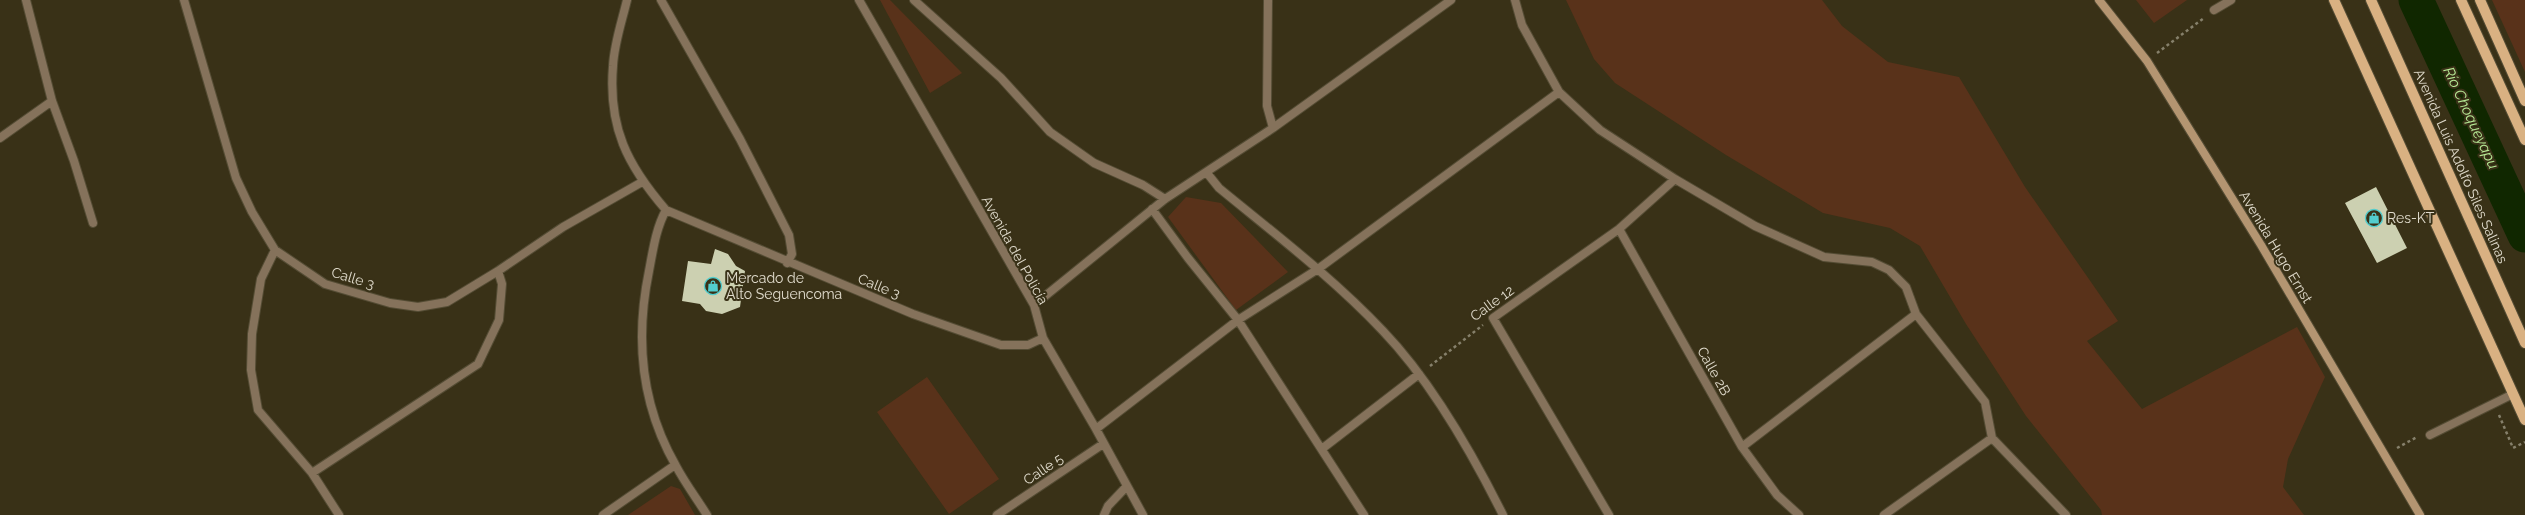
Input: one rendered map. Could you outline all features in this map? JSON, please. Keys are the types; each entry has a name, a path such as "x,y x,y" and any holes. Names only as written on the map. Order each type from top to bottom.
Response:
{"main road":[{"path":"2334,0 2525,420"},
{"name":"Avenida Luis Adolfo Siles Salinas","path":"2371,0 2525,343"},
{"path":"2461,0 2525,140"},
{"path":"2480,0 2525,101"}],"street":[{"path":"26,0 52,101 74,161 93,223"},
{"name":"Calle 3","path":"184,0 236,178 252,212 275,250 325,284 390,303 418,307 447,302 498,271 563,227 642,182"},
{"path":"627,0 612,65 613,111 625,152 642,182 666,210 659,222 644,298 641,357 650,405 675,465 707,515"},
{"path":"661,0 740,139 789,235 792,254 787,263"},
{"name":"Avenida del Policía","path":"859,0 1034,306 1043,338 1096,429 1126,487 1143,515"},
{"path":"914,0 1001,78 1050,132 1094,163 1143,186 1165,199"},
{"path":"1268,0 1266,106 1273,128"},
{"path":"1034,306 1165,199 1207,173 1273,128 1451,0"},
{"path":"1515,0 1522,25 1559,92 1600,130 1675,179 1755,226 1824,257 1872,262 1889,270 1906,287 1916,314 1985,402 1992,438 2066,515"},
{"name":"Avenida Hugo Ernst","path":"2099,0 2147,61 2261,245 2420,515"},
{"path":"2214,10 2231,0"},
{"path":"1096,429 1238,320 1318,269 1559,92"},
{"path":"0,138 52,101"},
{"path":"1207,173 1219,188 1318,269 1384,331 1419,374 1479,467 1504,515"},
{"name":"Calle 12","path":"1493,318 1619,229 1675,179"},
{"path":"1152,209 1188,258 1238,320 1323,448 1364,515"},
{"name":"Calle 3","path":"666,210 787,263 913,314 1001,345 1028,345 1043,338"},
{"name":"Calle 2B","path":"1619,229 1742,447 1777,494 1800,515"},
{"path":"275,250 261,279 252,334 251,370 258,410 312,473 339,515"},
{"path":"312,473 478,364 500,320 502,284 498,271"},
{"path":"1742,447 1916,314"},
{"path":"1493,318 1609,515"},
{"path":"1323,448 1419,374"},
{"path":"2430,435 2493,402 2513,394"},
{"path":"1884,515 1992,438"},
{"name":"Calle 5","path":"997,515 1103,444"},
{"path":"603,515 675,465"},
{"path":"1104,515 1112,500 1126,487"}],"path":[{"path":"2147,61 2214,10"},
{"name":"Calle 12","path":"1419,374 1493,318"},
{"path":"2493,402 2513,448 2525,442"},
{"path":"2385,454 2425,433 2430,435"}],"shaded area":[{"path":"880,0 890,0 962,73 930,93"},
{"path":"1566,0 1822,0 1842,26 1888,62 1959,77 2025,187 2118,321 2087,341 2142,409 2297,327 2325,377 2288,459 2283,487 2304,515 2102,515 2101,510 2026,416 1966,324 1920,246 1890,228 1823,213 1726,155 1615,83 1594,59"},
{"path":"2136,0 2187,0 2154,23"},
{"path":"2492,0 2525,0 2525,72"},
{"path":"1186,197 1221,203 1288,272 1236,310 1168,217"},
{"path":"927,377 999,479 949,514 877,412"},
{"path":"671,486 680,489 695,515 628,515"}],"building":[{"path":"2376,187 2407,248 2377,263 2345,203"},
{"name":"Mercado de Alto Seguencoma","path":"715,249 728,254 736,266 745,271 740,307 722,314 706,311 700,304 682,301 688,261 711,264"}],"waterway":[{"name":"Río Choqueyapu","path":"2416,0 2525,235"}],"place":[{"name":"Res-KT","path":"2374,218"},
{"name":"Mercado de Alto Seguencoma","path":"713,286"}]}
